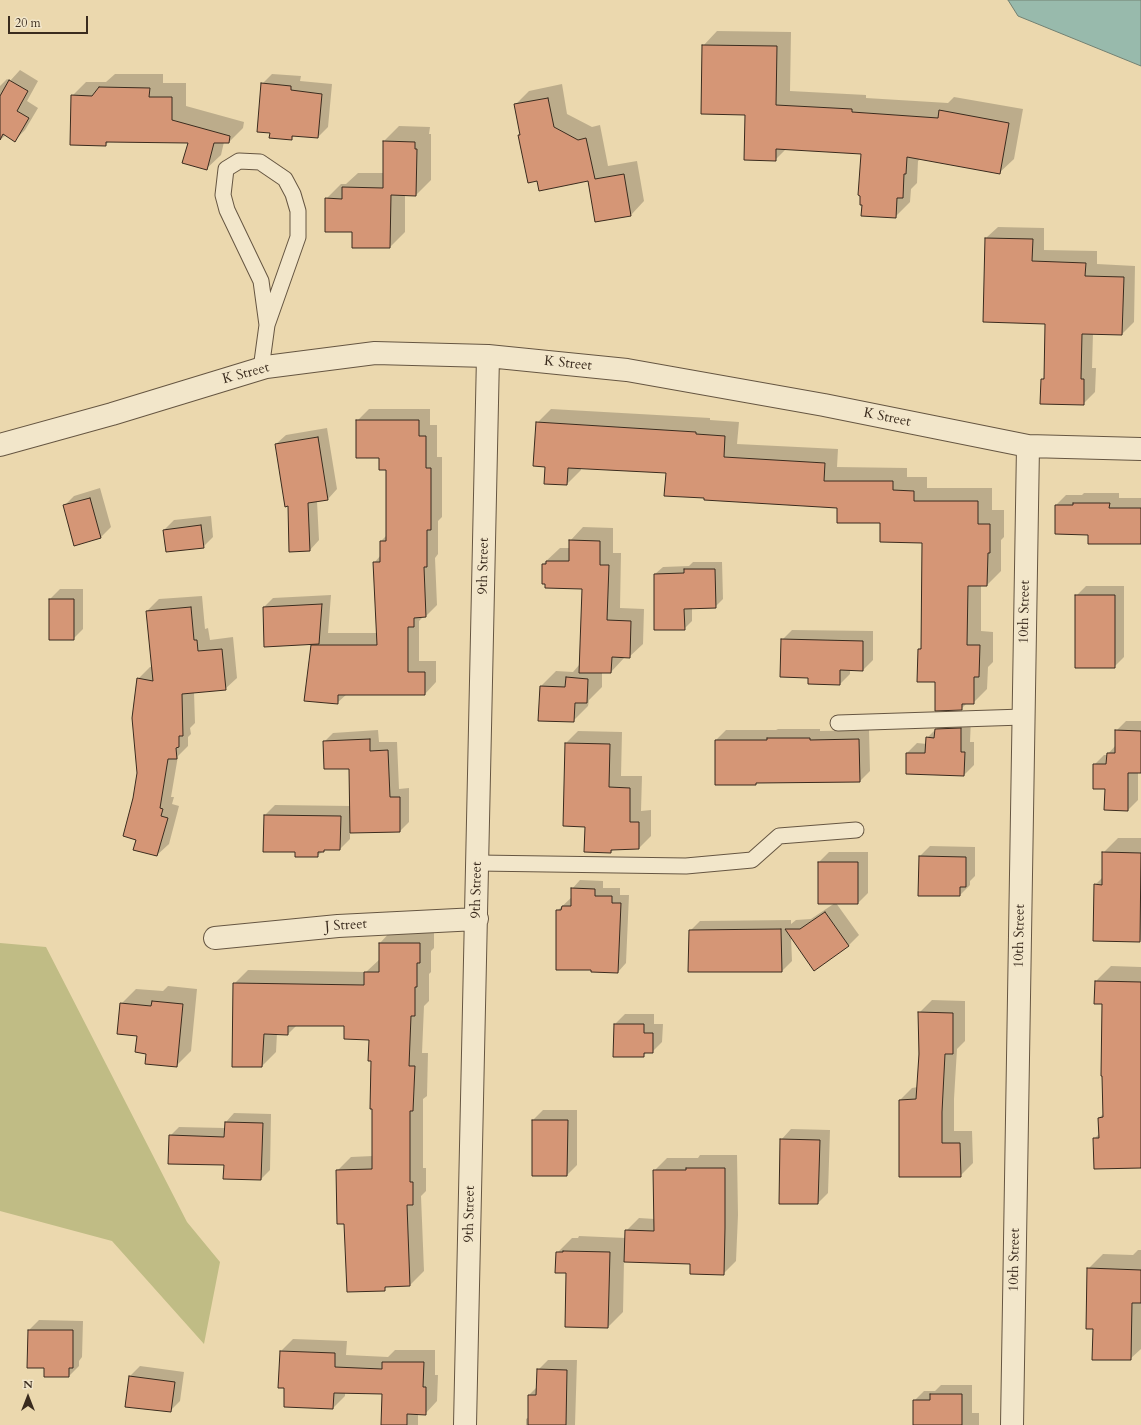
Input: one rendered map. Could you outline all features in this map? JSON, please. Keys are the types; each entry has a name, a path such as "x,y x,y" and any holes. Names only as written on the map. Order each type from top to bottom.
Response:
{"street":[{"name":"K Street","path":"0,445 112,414 266,367 375,353 488,356 627,370 824,406 1028,446 1141,449"},
{"name":"9th Street","path":"465,1425 488,356"},
{"name":"10th Street","path":"1012,1425 1028,446"},
{"name":"J Street","path":"215,938 338,926 477,919"}],"lane":[{"path":"261,369 267,325 298,238 298,211 293,194 285,179 260,162 239,161 226,169 223,195 227,210 261,281 267,325"},
{"path":"838,723 1023,717"},
{"path":"478,863 693,866 752,860 779,836 856,830"}],"shaded area":[{"path":"1008,0 1141,0 1141,66 1018,16"},
{"path":"0,943 46,947 187,1222 220,1262 204,1344 112,1241 0,1211"}],"building":[{"path":"702,45 777,46 776,105 852,109 852,112 938,118 939,110 1009,123 1000,174 907,157 906,174 904,174 903,198 897,198 896,218 861,216 862,205 860,205 860,196 858,195 861,154 776,149 776,161 744,160 745,115 701,114"},
{"path":"9,80 28,91 17,111 29,118 15,142 3,134 0,140 0,96"},
{"path":"261,83 291,86 291,90 322,94 318,138 292,136 292,140 269,138 270,133 257,132"},
{"path":"99,87 150,88 149,97 172,97 172,120 230,136 229,143 214,143 207,170 182,163 188,143 106,142 106,146 70,145 71,95 92,96"},
{"path":"548,98 554,127 578,140 586,138 595,179 624,174 631,216 595,222 588,181 539,191 537,181 528,183 518,135 520,135 514,104"},
{"path":"383,141 415,142 415,149 417,149 416,196 391,195 390,248 352,248 352,232 325,232 325,198 342,199 342,187 383,188"},
{"path":"985,238 1033,239 1032,261 1086,263 1085,276 1124,277 1122,335 1082,334 1081,379 1084,379 1084,405 1040,404 1041,379 1044,379 1045,324 983,322"},
{"path":"356,420 419,420 419,436 426,436 426,468 431,468 431,530 427,530 427,567 424,567 426,617 414,618 414,627 408,627 408,672 425,672 425,695 338,695 338,704 304,701 311,645 377,645 373,562 380,562 380,541 386,541 386,470 379,470 379,458 356,458"},
{"path":"536,422 696,432 696,434 725,436 724,457 825,463 824,481 893,481 893,490 914,491 914,501 978,501 978,524 990,524 990,553 988,553 987,586 968,586 967,645 980,645 979,677 974,677 974,704 962,704 962,710 935,711 935,682 917,682 918,649 921,649 922,543 880,542 880,523 837,523 837,508 704,500 704,498 664,496 666,473 568,468 567,485 544,484 545,467 533,466"},
{"path":"318,437 328,500 308,503 310,551 289,552 288,506 285,507 275,444"},
{"path":"90,498 101,538 74,546 63,505"},
{"path":"1073,503 1110,503 1109,508 1141,508 1141,544 1088,544 1088,535 1055,534 1055,505 1073,505"},
{"path":"201,525 204,548 166,552 163,530"},
{"path":"569,540 600,541 600,565 609,565 607,620 631,621 630,658 612,657 611,673 579,673 582,589 545,588 545,584 542,584 542,564 546,564 546,561 569,561"},
{"path":"684,569 715,569 716,608 684,609 685,630 654,630 654,574 684,573"},
{"path":"1075,595 1115,595 1115,668 1075,668"},
{"path":"49,599 74,599 74,640 49,640"},
{"path":"322,604 319,644 264,647 263,607"},
{"path":"191,607 194,640 197,640 198,651 222,649 226,690 182,694 183,736 179,736 179,747 176,748 177,759 168,759 160,808 163,809 161,816 168,818 157,856 133,850 136,840 123,836 133,798 137,773 132,718 137,678 153,681 146,611"},
{"path":"781,639 863,641 863,671 840,670 840,685 808,684 808,678 780,677"},
{"path":"566,677 588,679 587,703 575,703 574,722 538,721 540,686 565,687"},
{"path":"961,728 961,752 965,752 964,776 906,774 906,753 925,753 926,737 934,738 935,729"},
{"path":"1115,730 1141,731 1141,773 1128,773 1128,811 1104,810 1105,789 1093,789 1093,764 1106,764 1107,753 1115,753"},
{"path":"767,738 810,738 810,740 859,739 860,782 715,785 715,740 767,740"},
{"path":"370,739 370,751 388,750 390,797 400,797 400,832 350,833 349,769 324,769 323,741"},
{"path":"565,743 610,744 609,787 630,788 630,822 639,822 639,849 611,850 611,853 584,852 585,827 563,826"},
{"path":"264,815 341,816 340,850 324,850 324,852 318,852 318,857 295,857 295,852 263,852"},
{"path":"1102,852 1141,853 1140,942 1093,941 1094,884 1102,885"},
{"path":"919,856 966,857 966,887 960,887 960,896 918,896"},
{"path":"818,862 858,862 858,904 818,904"},
{"path":"571,888 595,889 595,896 612,896 612,903 621,903 618,973 591,972 591,970 556,970 556,910 561,910 562,906 571,906"},
{"path":"825,912 849,946 814,971 785,929 800,929"},
{"path":"781,929 782,972 688,972 689,930"},
{"path":"379,943 420,943 420,963 417,963 417,987 415,987 415,1016 411,1016 409,1066 415,1066 413,1111 410,1111 410,1182 413,1182 413,1205 407,1205 410,1286 385,1287 385,1291 347,1292 344,1224 337,1224 336,1170 372,1169 372,1109 370,1109 371,1061 368,1061 369,1040 344,1039 344,1026 288,1026 288,1035 264,1034 262,1067 232,1067 233,983 364,985 364,972 379,972"},
{"path":"1095,981 1141,982 1141,1168 1094,1169 1093,1138 1099,1138 1098,1118 1103,1117 1101,1076 1102,1004 1094,1004"},
{"path":"152,1001 183,1004 177,1067 145,1064 146,1054 135,1052 137,1036 117,1034 120,1003 151,1006"},
{"path":"918,1012 953,1013 953,1054 945,1054 942,1143 960,1143 961,1177 899,1177 899,1100 916,1099 919,1054"},
{"path":"614,1024 644,1024 644,1033 653,1033 653,1053 644,1053 644,1057 613,1057"},
{"path":"532,1120 568,1120 567,1176 532,1176"},
{"path":"225,1122 263,1123 261,1180 223,1179 224,1165 168,1164 169,1135 224,1137"},
{"path":"780,1139 820,1140 818,1204 779,1204"},
{"path":"686,1168 725,1168 724,1275 690,1274 690,1264 624,1262 625,1230 654,1231 653,1170 686,1170"},
{"path":"556,1252 610,1252 608,1328 565,1327 566,1273 555,1273"},
{"path":"1087,1268 1141,1270 1141,1303 1132,1303 1131,1360 1092,1360 1093,1329 1086,1329"},
{"path":"28,1330 73,1330 73,1368 69,1368 69,1377 44,1377 44,1368 27,1368"},
{"path":"280,1351 335,1353 335,1367 382,1369 382,1362 424,1362 423,1387 426,1387 426,1415 407,1414 407,1425 381,1425 382,1394 334,1393 333,1409 284,1407 284,1388 278,1388"},
{"path":"537,1369 567,1370 566,1425 528,1425 528,1395 536,1395"},
{"path":"129,1376 175,1382 171,1412 125,1407"},
{"path":"930,1394 962,1394 962,1425 913,1425 913,1400 930,1400"}]}
